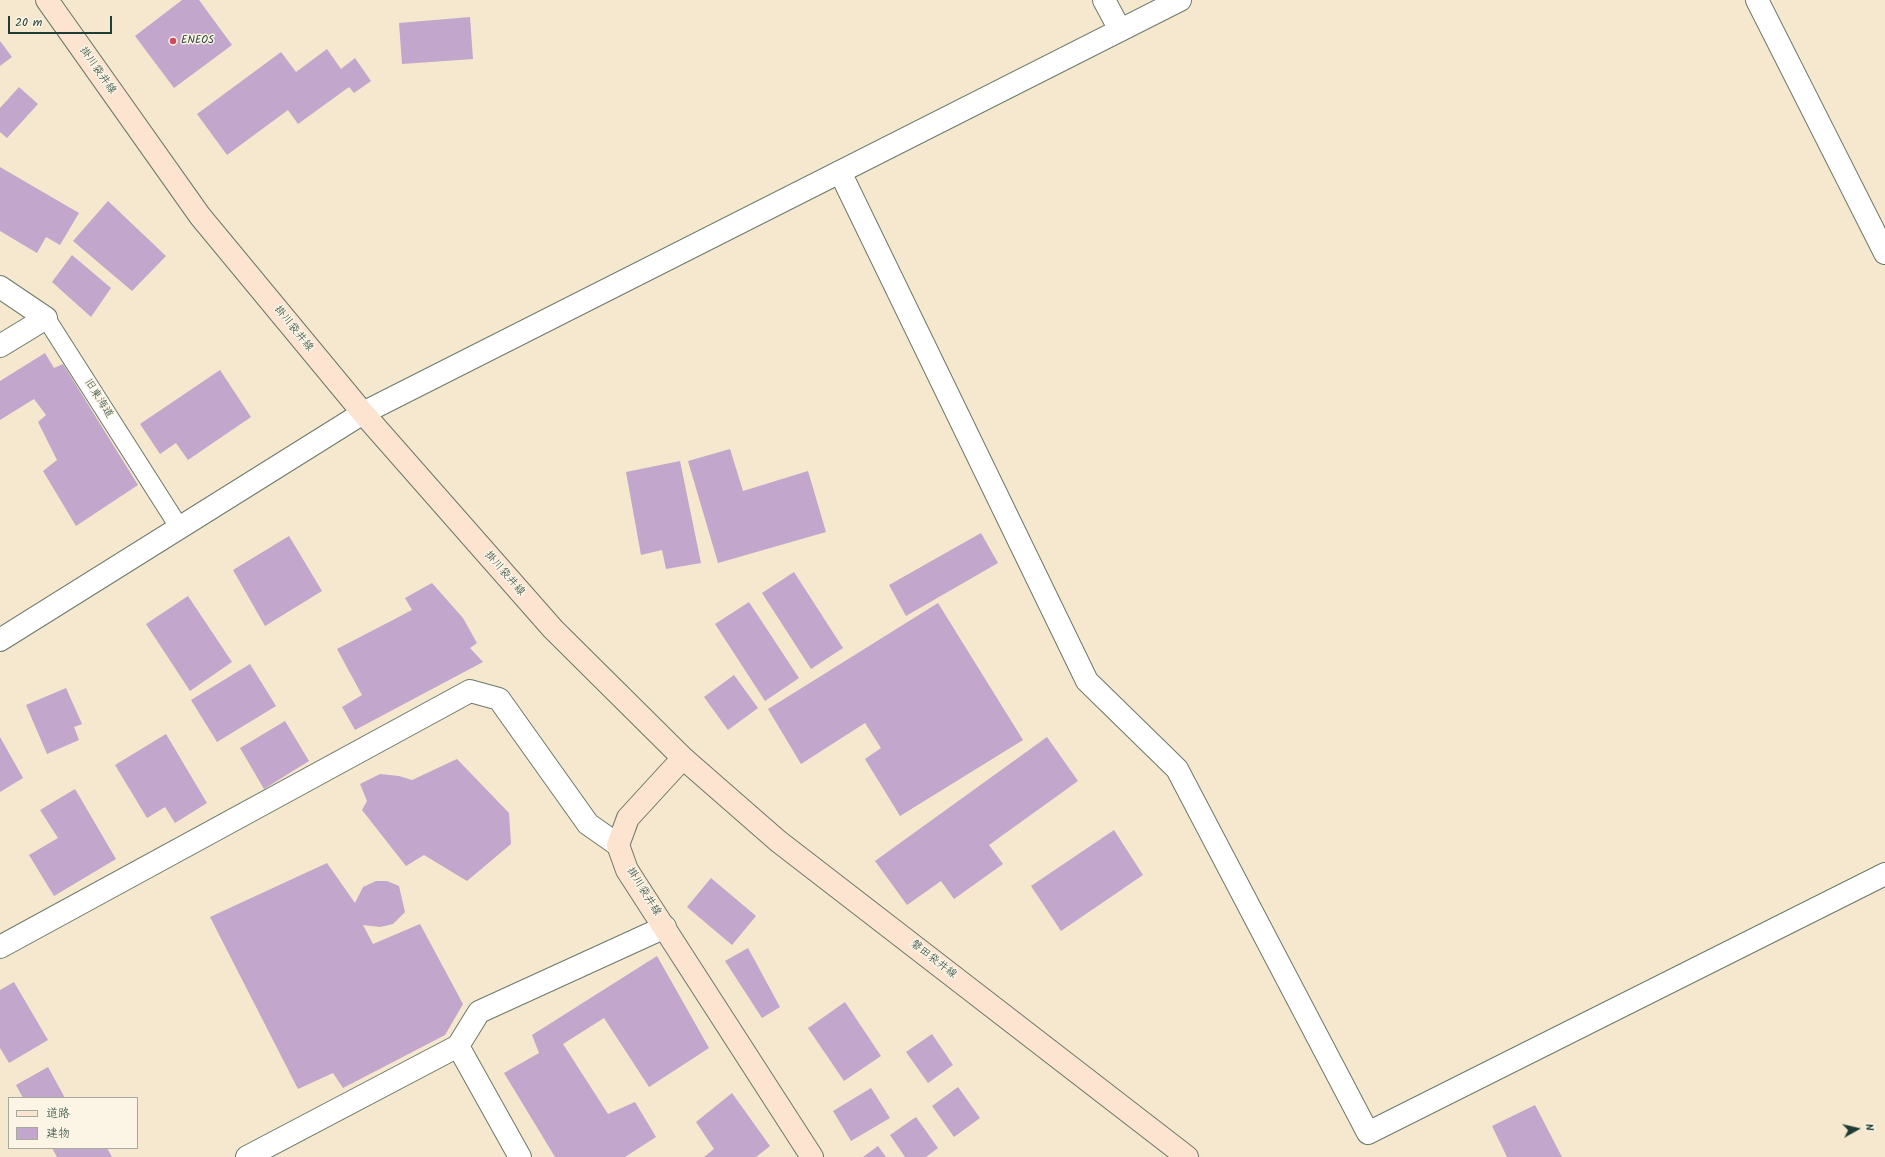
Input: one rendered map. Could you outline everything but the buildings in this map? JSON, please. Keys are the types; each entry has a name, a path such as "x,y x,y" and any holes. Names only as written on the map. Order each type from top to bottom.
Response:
{"main road":[{"name":"掛川袋井線","path":"47,0 200,216 363,413 553,629 683,758"},
{"path":"618,845 628,818 683,758"},
{"name":"磐田袋井線","path":"683,758 778,841 1187,1157"},
{"name":"掛川袋井線","path":"618,845 627,870 812,1157"}],"street":[{"path":"1104,0 1120,30"},
{"path":"0,640 363,413 1180,0"},
{"path":"1757,0 1885,253"},
{"path":"840,172 1087,681 1177,769 1368,1133 1885,874"},
{"name":"旧東海道","path":"0,287 46,318"},
{"path":"0,346 46,318"},
{"path":"0,948 470,691 499,699 588,824 618,845"},
{"path":"247,1157 458,1046 479,1012 665,927"},
{"path":"458,1046 520,1157"}],"lane":[{"name":"旧東海道","path":"46,318 179,527"}],"place":[{"name":"ENEOS","path":"173,41"}]}
